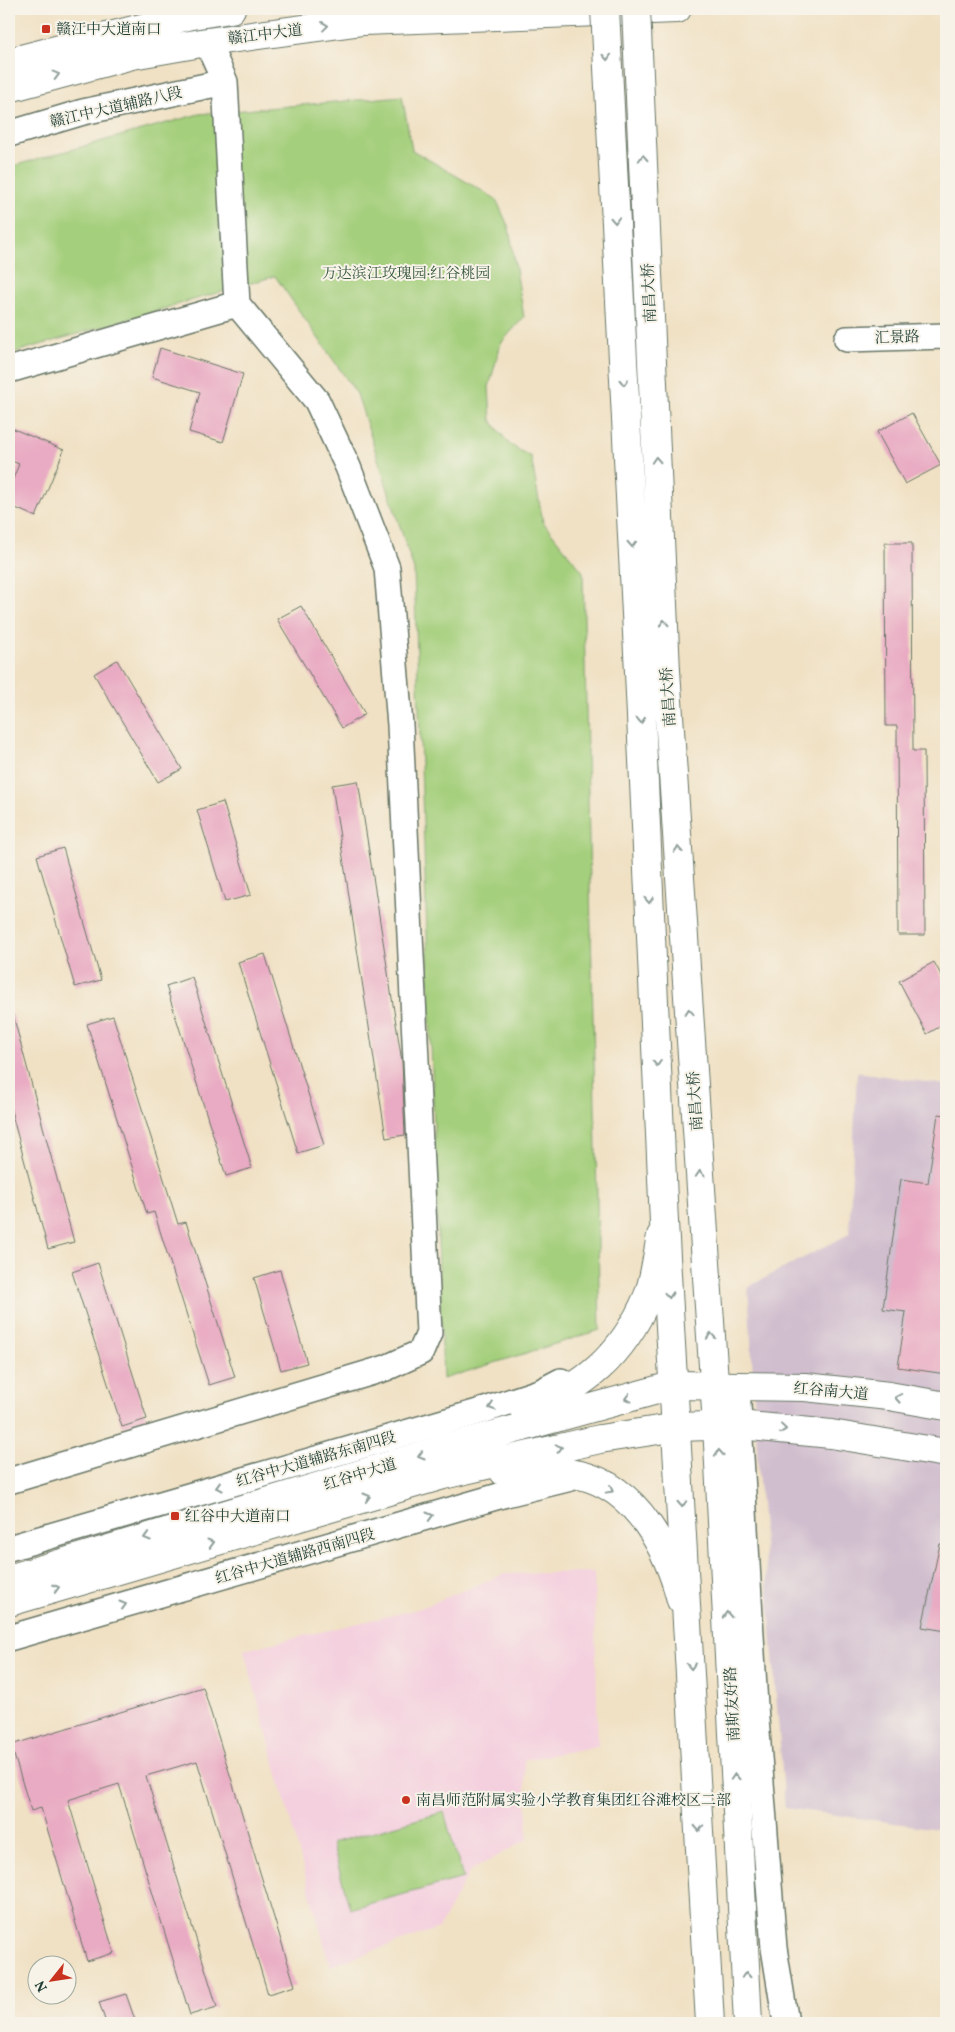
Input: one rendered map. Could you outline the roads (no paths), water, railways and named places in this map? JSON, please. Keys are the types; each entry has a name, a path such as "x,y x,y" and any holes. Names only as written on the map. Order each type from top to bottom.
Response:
{"main road":[{"name":"赣江中大道","path":"9,62 192,15 231,9"},
{"name":"南昌大桥","path":"605,9 639,672 664,1222 675,1385"},
{"name":"南昌大桥","path":"636,9 666,671 725,1385"},
{"name":"赣江中大道","path":"9,88 132,55 208,42 363,21 677,9"},
{"path":"447,1448 561,1397 592,1375 616,1352 648,1294 664,1222"},
{"name":"红谷中大道","path":"9,1579 447,1448 675,1385 725,1385"},
{"path":"675,1385 710,2023"},
{"name":"红谷南大道","path":"725,1385 805,1387 889,1396 946,1406"},
{"name":"南斯友好路","path":"725,1385 728,1425 748,2023"},
{"name":"红谷中大道","path":"9,1602 443,1475 600,1438 678,1427 728,1425"},
{"path":"728,1425 831,1434 946,1453"},
{"path":"443,1475 528,1471 581,1475 613,1490 636,1508 656,1536 675,1575 689,1633"}],"street":[{"path":"9,1481 386,1368 421,1352 429,1333 400,725 387,568 348,466 317,401 237,304 225,82 208,42"},
{"name":"赣江中大道辅路八段","path":"9,134 83,112 225,82"},
{"path":"9,370 237,304"},
{"name":"汇景路","path":"848,339 946,336"},
{"name":"红谷中大道辅路东南四段","path":"9,1548 518,1399 542,1391 616,1352"},
{"path":"728,1425 755,1706 772,1929 786,2023"},
{"name":"红谷中大道辅路西南四段","path":"9,1638 506,1494 581,1475"}],"place":[{"name":"赣江中大道南口","path":"46,29"},
{"name":"红谷中大道南口","path":"175,1516"},
{"name":"南昌师范附属实验小学教育集团红谷滩校区二部","path":"406,1800"}],"park label":[{"name":"万达滨江玫瑰园·红谷桃园","path":"406,273"}]}
